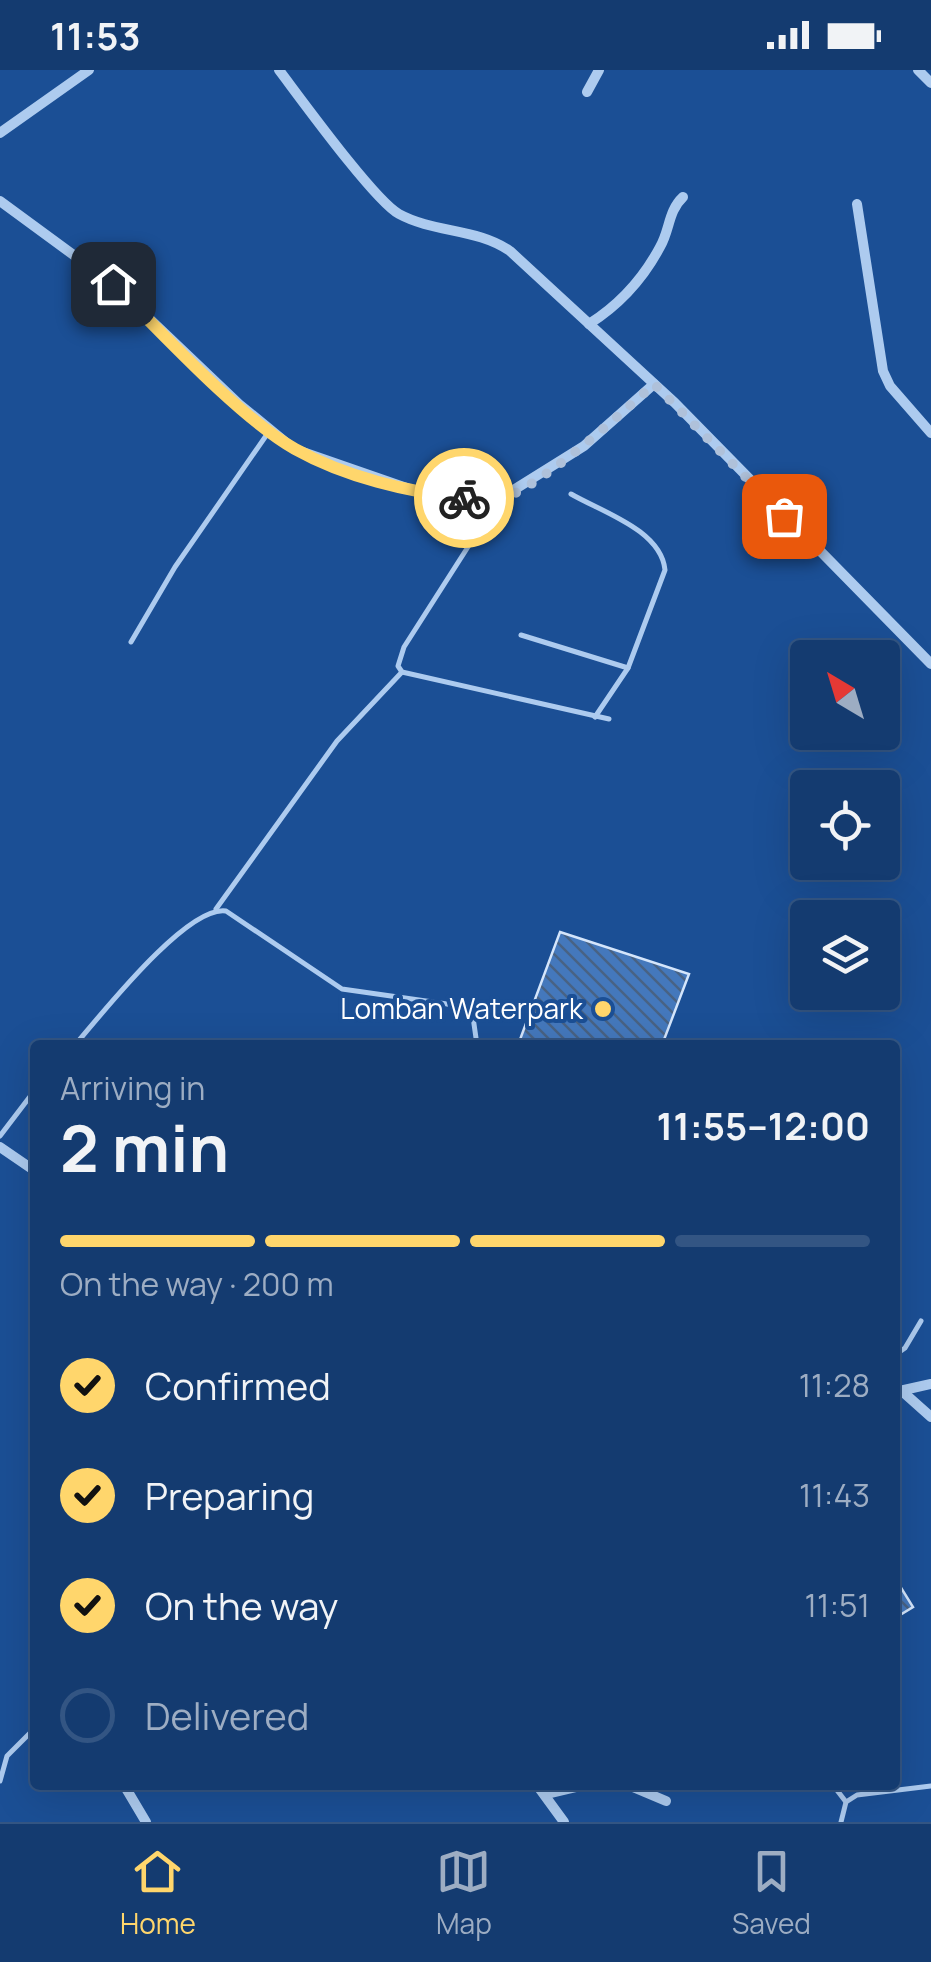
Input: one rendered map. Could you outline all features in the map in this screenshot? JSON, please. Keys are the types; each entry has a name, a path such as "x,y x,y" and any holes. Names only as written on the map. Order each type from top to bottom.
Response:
{"street":[{"path":"0,133 89,70"},
{"path":"279,70 390,208 424,224 499,243 654,384 931,664"},
{"path":"587,92 599,70"},
{"path":"918,70 931,83"},
{"path":"589,324 617,304 642,274 661,246 673,209 684,196"},
{"path":"0,201 113,284 294,449 354,473 421,493 496,501 584,446 654,384"},
{"path":"857,204 883,371 899,398 931,432"},
{"path":"0,1147 30,1168"},
{"path":"900,1392 931,1384"},
{"path":"900,1393 931,1418"},
{"path":"127,1790 146,1822"},
{"path":"542,1790 564,1822"},
{"path":"546,1794 563,1790"},
{"path":"640,1790 666,1801"}],"lane":[{"path":"130,642 175,567 270,430"},
{"path":"570,494 653,541 664,560 665,570 628,668 596,718"},
{"path":"482,524 404,647 398,666 402,672 609,719"},
{"path":"521,635 628,668"},
{"path":"80,1040 188,925 216,909 337,741 402,672"},
{"path":"216,909 226,911 342,988 461,1006 473,1017 477,1040"},
{"path":"0,1136 30,1097"},
{"path":"900,1352 921,1321"},
{"path":"0,1781 7,1756 30,1733"},
{"path":"900,1790 931,1786"},
{"path":"838,1790 846,1802"},
{"path":"841,1822 846,1802 857,1795 898,1790"}],"building":[{"name":"Lomban Waterpark","path":"560,932 689,974 664,1040 520,1040"},
{"path":"900,1586 913,1607 900,1615"}],"way so far":[{"path":"464,498 496,501 533,480 584,446 654,384 784,516"}],"place":[{"name":"Lomban Waterpark","path":"603,1009"}],"route":[{"path":"113,284 239,404 294,449 354,473 421,493 464,498"}]}
